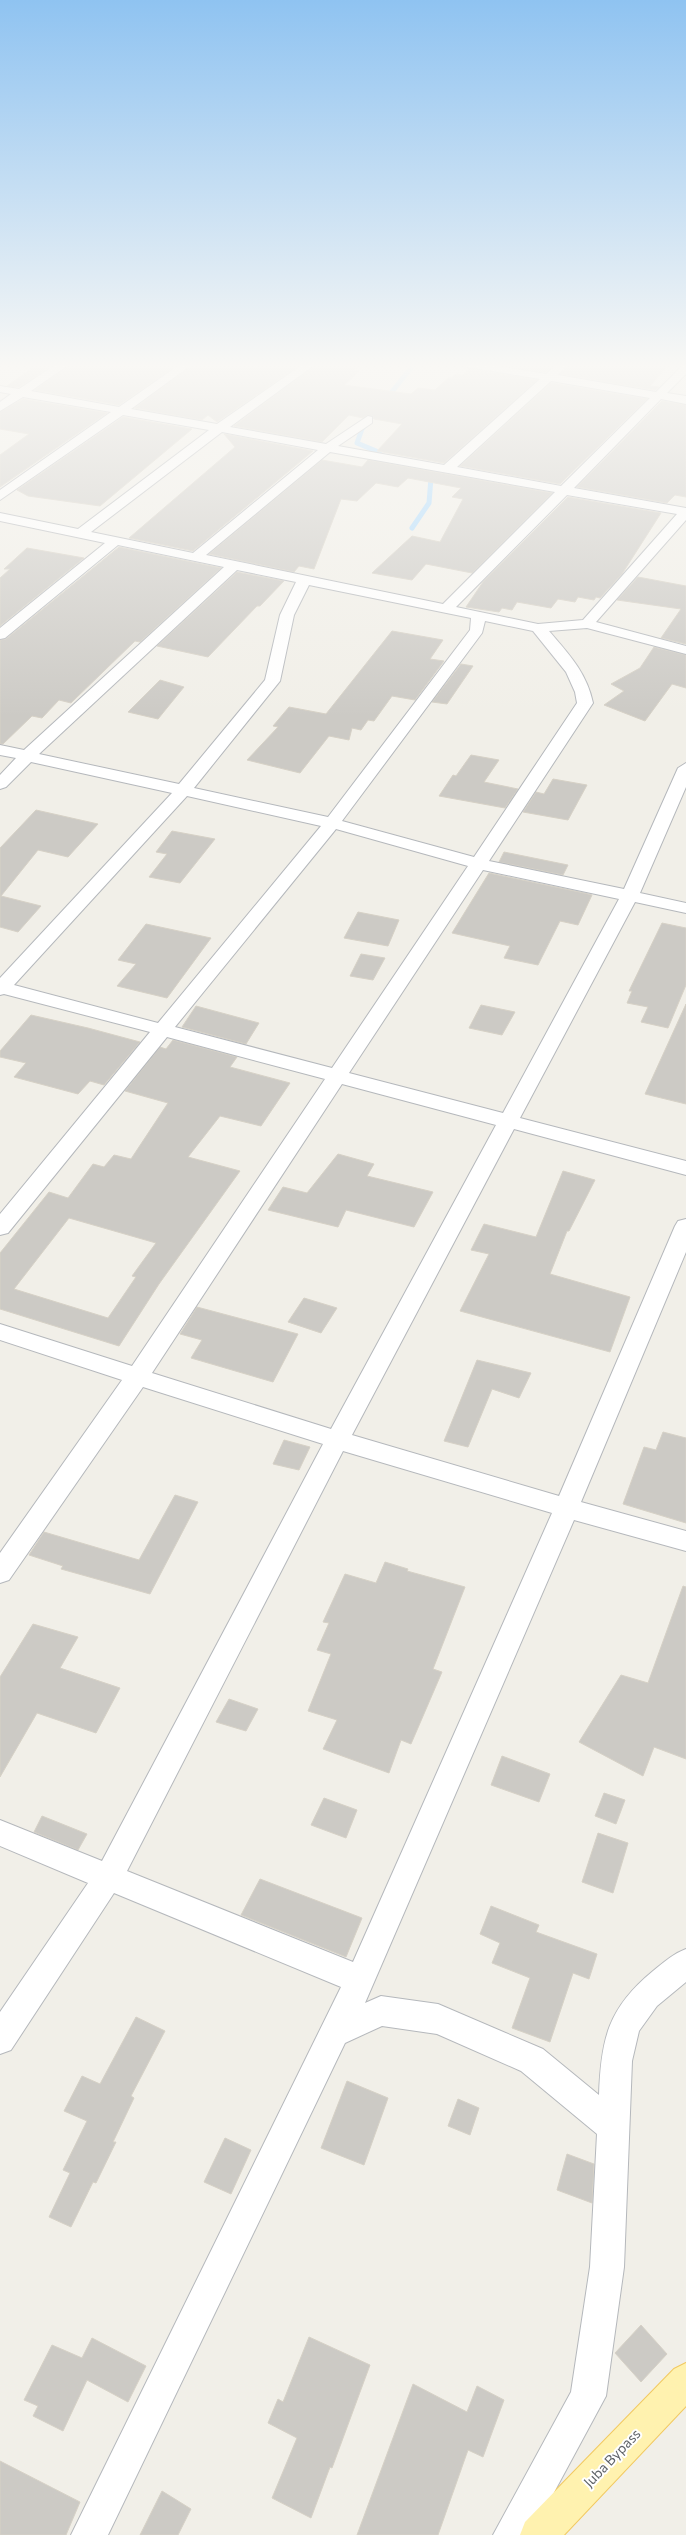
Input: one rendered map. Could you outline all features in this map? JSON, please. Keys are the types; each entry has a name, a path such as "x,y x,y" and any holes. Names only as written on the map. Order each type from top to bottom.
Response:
{"main road":[{"name":"Juba Bypass","path":"538,2535 686,2381"}],"street":[{"path":"0,496 21,481"},
{"path":"80,534 149,481"},
{"path":"195,558 287,481"},
{"path":"509,481 686,512"},
{"path":"446,609 573,481"},
{"path":"587,624 686,512"},
{"path":"1,519 235,565 538,628 587,624 686,650"},
{"path":"0,635 115,541"},
{"path":"0,784 26,757 235,565"},
{"path":"304,580 287,615 272,681 184,789 0,988 163,1028 336,1077 686,1168"},
{"path":"0,1228 332,823 477,630 478,616"},
{"path":"0,1573 138,1377 585,703 583,689 573,670 538,628"},
{"path":"0,750 26,757 184,789 332,823 479,864 686,908"},
{"path":"0,2039 108,1878 337,1440 630,895 686,768"},
{"path":"90,2535 360,1980 566,1509 686,1226"},
{"path":"0,1332 337,1440 566,1509 686,1541"},
{"path":"0,1833 360,1980"},
{"path":"511,2535 588,2396 607,2267 616,2061 625,2024 646,1996 686,1963"},
{"path":"335,2032 381,2011 438,2019 532,2060 614,2128"}],"building":[{"path":"0,481 8,481 0,487"},
{"path":"30,481 130,481 100,506 28,496 17,490"},
{"path":"195,481 277,481 193,551 129,538"},
{"path":"296,481 404,481 398,487 376,483 357,501 341,499 314,569 299,566 294,572 209,554"},
{"path":"425,481 487,481 552,493 472,573 426,564 412,580 372,573 412,536 440,542 463,499 452,497 461,488"},
{"path":"545,481 563,481 560,484"},
{"path":"583,481 686,481 686,497 675,495 667,503 577,487"},
{"path":"568,497 661,513 622,574 600,598 596,597 594,600 578,597 575,602 558,599 551,608 517,602 512,610 502,608 499,612 466,607 483,582"},
{"path":"119,547 221,568 140,642 135,641 71,703 59,700 42,718 32,716 3,744 0,744 0,640 6,639"},
{"path":"27,548 84,558 0,626 0,578 10,569 4,569"},
{"path":"237,572 284,581 260,606 257,606 208,657 157,646"},
{"path":"638,577 686,586 686,644 661,638 681,609 617,600"},
{"path":"392,631 443,640 430,659 444,661 415,700 392,696 374,721 368,720 361,730 352,728 349,740 329,736 300,773 247,760 278,727 273,726 289,707 326,714"},
{"path":"654,647 686,655 686,688 672,684 645,721 604,705 624,691 611,684 640,668"},
{"path":"461,664 473,666 447,704 432,702"},
{"path":"160,680 184,687 158,719 128,712"},
{"path":"471,755 499,760 484,782 518,789 505,808 439,796 453,775 456,776"},
{"path":"553,779 587,785 568,820 523,812 536,792 544,794"},
{"path":"36,810 98,824 68,857 38,850 1,896 41,906 18,932 0,927 0,848"},
{"path":"172,831 215,839 180,883 149,877 167,854 156,852"},
{"path":"504,852 568,865 563,875 499,862"},
{"path":"489,873 592,895 578,925 560,921 538,965 504,958 510,946 452,933"},
{"path":"358,912 399,920 388,946 344,938"},
{"path":"662,923 686,928 686,985 668,1028 641,1022 648,1007 627,1003 632,991 629,991"},
{"path":"146,924 211,938 167,998 117,986 136,964 118,960"},
{"path":"361,954 385,958 373,980 350,976"},
{"path":"686,1004 686,1104 645,1094"},
{"path":"481,1005 515,1012 502,1035 469,1028"},
{"path":"196,1006 259,1023 246,1044 182,1027"},
{"path":"31,1015 140,1042 104,1085 90,1081 78,1094 14,1077 26,1063 0,1057 0,1051"},
{"path":"173,1040 237,1057 230,1067 290,1083 261,1126 220,1116 188,1157 240,1171 159,1284 119,1346 0,1309 0,1253 49,1192 68,1198 93,1164 104,1167 114,1155 131,1159 168,1103 125,1091 160,1047 166,1049","holes":["69,1218 156,1243 132,1276 136,1277 108,1318 14,1289"]},
{"path":"338,1154 374,1164 367,1176 433,1192 414,1227 346,1210 338,1227 268,1210 283,1187 307,1193"},
{"path":"563,1171 595,1180 569,1231 567,1231 550,1274 630,1297 610,1352 460,1311 489,1254 471,1250 484,1224 536,1237"},
{"path":"304,1298 337,1308 321,1333 288,1322"},
{"path":"197,1307 298,1334 273,1382 191,1358 202,1340 180,1334"},
{"path":"477,1360 531,1373 519,1398 492,1389 468,1447 444,1441"},
{"path":"663,1432 686,1438 686,1523 623,1504 644,1447 656,1450"},
{"path":"284,1440 310,1447 299,1470 273,1464"},
{"path":"175,1495 198,1502 150,1594 61,1569 63,1566 29,1555 44,1532 139,1560"},
{"path":"385,1562 408,1569 407,1571 465,1587 433,1669 442,1672 411,1744 401,1740 389,1773 323,1749 337,1720 308,1711 331,1654 317,1650 329,1623 323,1622 345,1574 376,1583"},
{"path":"683,1586 686,1587 686,1759 654,1747 643,1776 579,1742 621,1675 648,1683"},
{"path":"33,1624 78,1637 60,1668 120,1688 96,1733 37,1713 0,1777 0,1677"},
{"path":"229,1699 258,1709 246,1731 216,1722"},
{"path":"502,1756 550,1774 539,1802 491,1785"},
{"path":"604,1793 625,1800 616,1824 595,1816"},
{"path":"324,1798 357,1810 346,1838 311,1825"},
{"path":"42,1816 87,1834 78,1850 34,1832"},
{"path":"598,1833 628,1843 613,1893 582,1882"},
{"path":"260,1879 362,1918 346,1957 241,1915"},
{"path":"491,1906 539,1925 536,1932 597,1954 589,1979 573,1973 550,2042 512,2028 530,1978 492,1963 500,1943 480,1934"},
{"path":"136,2017 165,2031 131,2096 134,2098 113,2142 116,2142 96,2183 93,2182 71,2227 49,2217 70,2173 63,2170 87,2121 64,2111 82,2076 100,2084"},
{"path":"347,2081 388,2098 364,2165 321,2148"},
{"path":"458,2099 479,2108 470,2135 448,2126"},
{"path":"225,2138 251,2150 231,2194 204,2182"},
{"path":"567,2154 594,2164 592,2203 557,2190"},
{"path":"641,2325 667,2354 641,2382 615,2353"},
{"path":"309,2337 370,2365 332,2468 330,2467 311,2518 272,2498 297,2438 268,2423 278,2399 283,2402"},
{"path":"92,2338 146,2366 128,2402 87,2380 63,2431 33,2416 38,2406 24,2400 52,2345 82,2358"},
{"path":"413,2384 467,2412 477,2386 504,2400 483,2457 468,2450 438,2535 357,2535"},
{"path":"0,2461 80,2502 66,2535 0,2535"},
{"path":"162,2491 191,2509 178,2535 140,2535"}],"waterway":[{"path":"412,528 429,503 431,481"}]}
